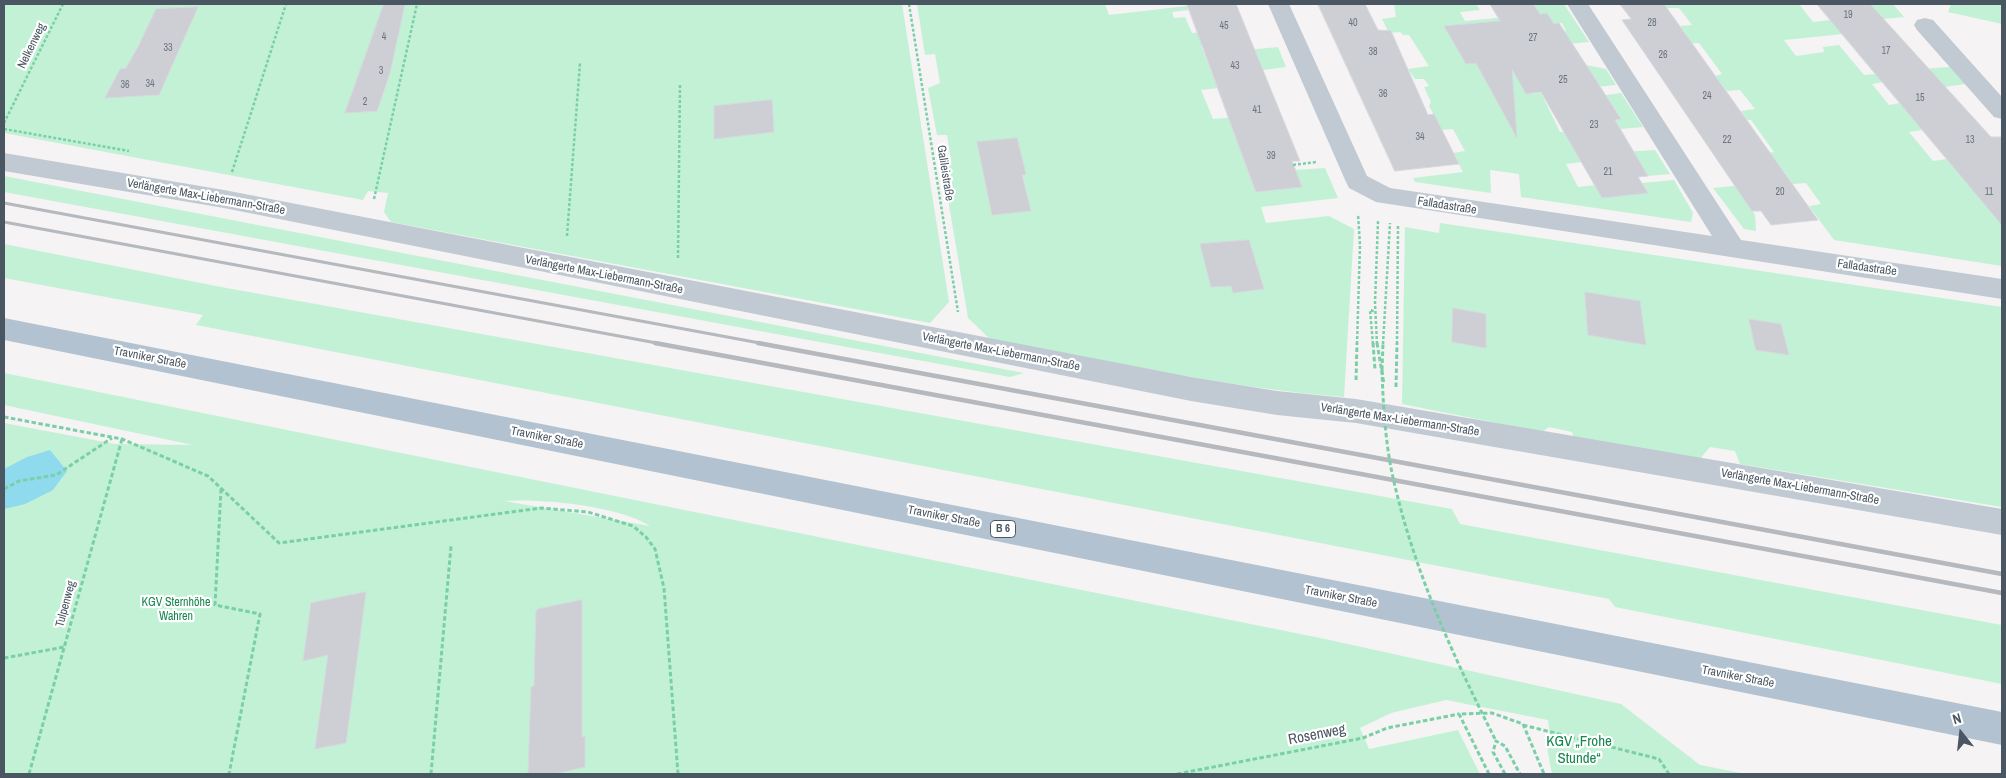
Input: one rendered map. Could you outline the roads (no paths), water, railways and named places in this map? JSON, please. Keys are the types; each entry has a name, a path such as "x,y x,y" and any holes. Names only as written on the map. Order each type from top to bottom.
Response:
{"main road":[{"name":"Travniker Straße","path":"4,329 2002,729"}],"street":[{"name":"Falladastraße","path":"1279,4 1358,182 1384,196 2002,288"},
{"path":"1578,4 1732,248"},
{"path":"1925,25 2002,111"},
{"name":"Verlängerte Max-Liebermann-Straße","path":"4,162 224,199 963,345 1276,403 1356,411 2002,522"}],"water":[{"path":"50,450 67,471 53,490 25,504 4,509 4,469 27,457"}],"railway":[{"path":"4,203 765,344"},
{"path":"4,222 662,344"},
{"path":"655,343 2002,593"},
{"path":"758,343 2002,574"}],"park label":[{"name":"KGV Sternhöhe Wahren","path":"176,610"},
{"name":"KGV „Frohe Stunde“","path":"1579,750"}]}
